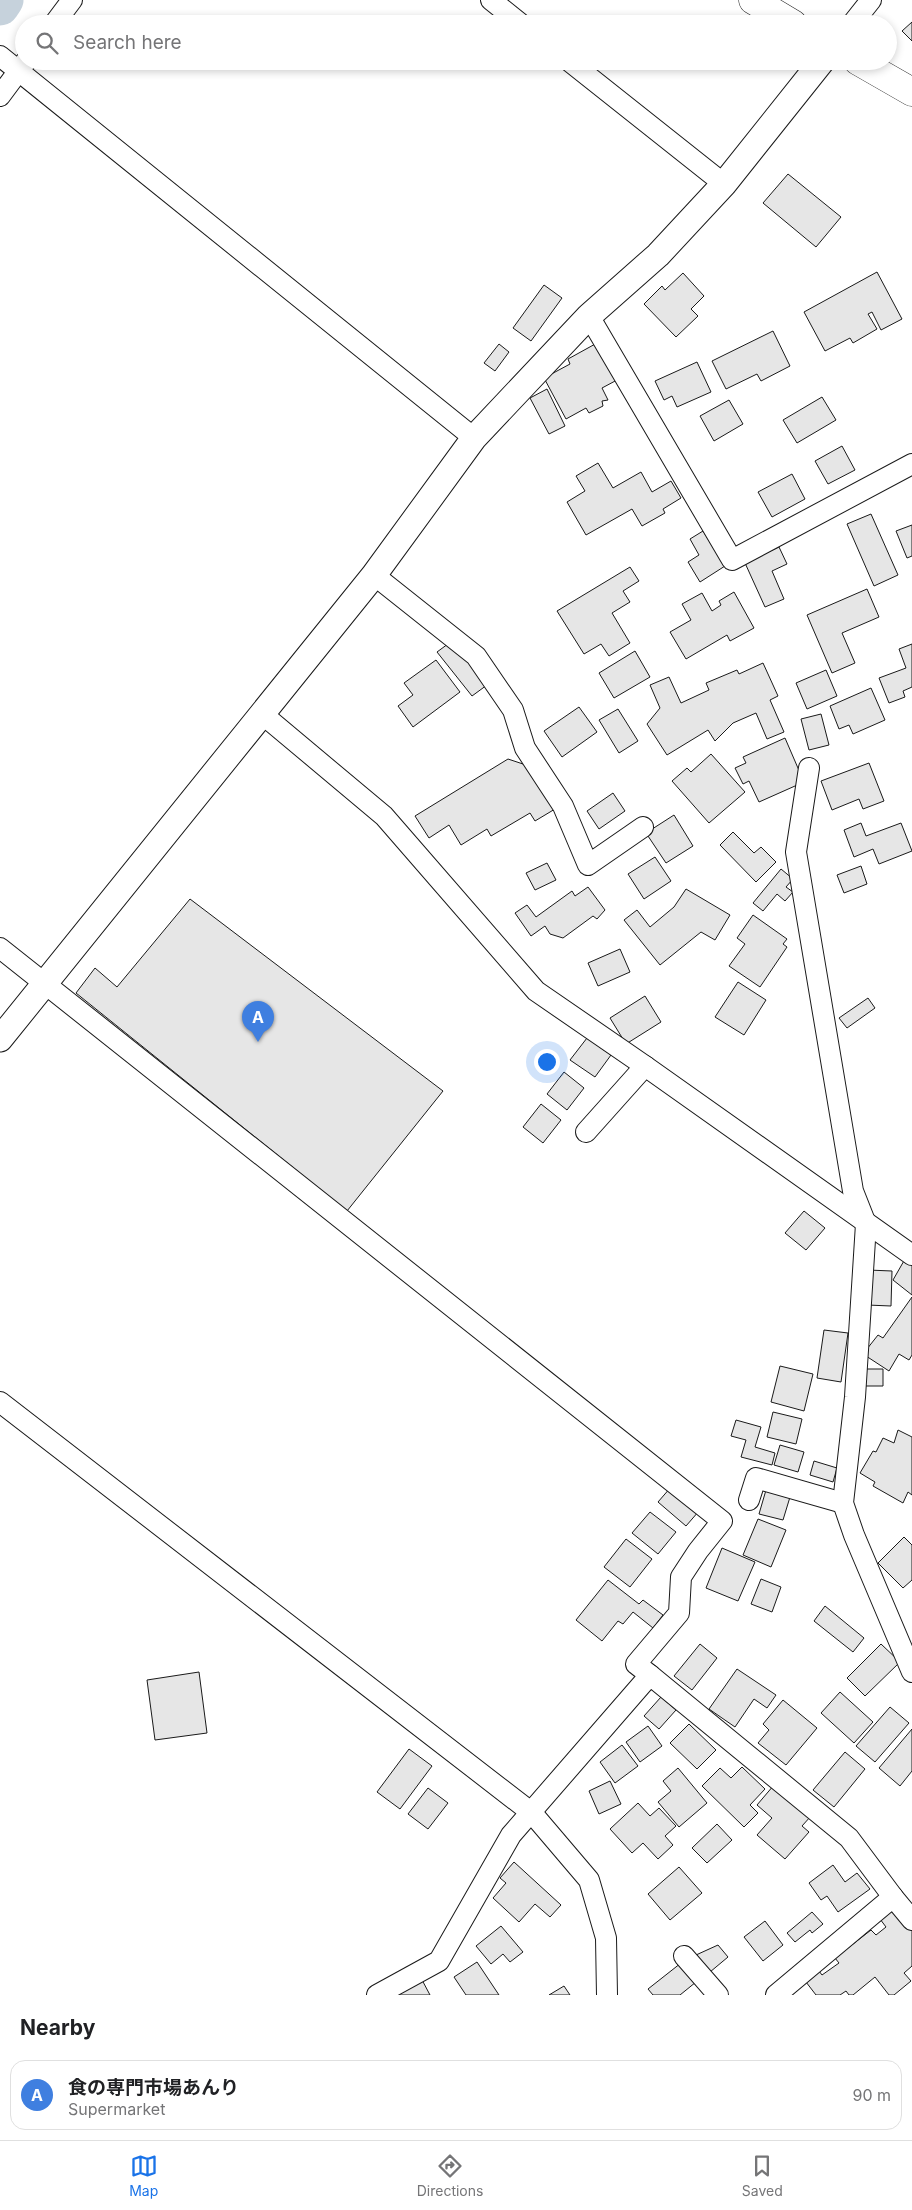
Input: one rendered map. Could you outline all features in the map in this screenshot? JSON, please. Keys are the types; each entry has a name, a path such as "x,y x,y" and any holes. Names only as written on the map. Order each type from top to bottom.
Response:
{"main road":[{"path":"752,0 778,15"},
{"path":"874,70 912,92"}],"street":[{"path":"61,15 72,0"},
{"path":"491,0 510,15"},
{"path":"859,15 871,0"},
{"path":"0,56 15,63"},
{"path":"0,96 20,70"},
{"path":"28,70 474,438"},
{"path":"580,70 724,184"},
{"path":"0,1039 374,575 474,438 589,316 658,255 724,184 815,70"},
{"path":"589,316 732,560 912,464"},
{"path":"374,575 476,656 513,710 525,748 563,806 588,865 643,827"},
{"path":"261,713 384,816 536,991 912,1255"},
{"path":"809,768 796,852 853,1191 866,1224 854,1397 843,1503 854,1535 912,1672"},
{"path":"0,948 722,1521 698,1550 681,1577 679,1613 636,1664 849,1838 893,1898 912,1920"},
{"path":"586,1132 645,1066"},
{"path":"0,1402 532,1813 590,1880 606,1938 607,1995"},
{"path":"749,1500 756,1478 843,1503"},
{"path":"377,1995 439,1961 512,1835 650,1675"},
{"path":"776,1995 893,1898"},
{"path":"684,1956 718,1995"}],"building":[{"path":"912,22 912,41 902,31"},
{"path":"788,174 841,217 816,247 763,203"},
{"path":"877,272 902,319 881,330 872,312 868,314 877,329 853,343 850,338 825,351 804,312"},
{"path":"683,273 704,296 691,309 698,316 676,337 644,304 662,286 665,290"},
{"path":"544,285 562,298 531,341 513,328"},
{"path":"773,331 790,366 761,381 757,374 726,389 712,361"},
{"path":"597,343 617,380 602,388 608,400 602,401 603,406 589,413 586,408 566,419 544,378 570,364 568,359"},
{"path":"499,344 509,352 495,371 484,363"},
{"path":"697,362 711,392 677,407 672,396 664,400 655,381"},
{"path":"547,389 565,426 549,434 530,398"},
{"path":"822,397 836,420 797,443 783,420"},
{"path":"729,400 743,424 714,441 700,416"},
{"path":"842,446 855,470 828,484 815,461"},
{"path":"598,463 613,488 641,472 652,492 671,481 681,498 663,509 665,513 642,526 632,509 586,535 567,502 585,491 576,476"},
{"path":"792,474 805,499 772,517 758,492"},
{"path":"871,514 898,575 874,586 847,524"},
{"path":"912,525 912,556 907,558 896,531"},
{"path":"703,531 725,566 700,582 688,562 699,555 690,539"},
{"path":"779,547 787,564 772,571 784,599 765,607 745,563"},
{"path":"630,567 639,581 623,591 630,602 612,613 630,643 609,656 601,644 584,654 557,611"},
{"path":"867,589 879,617 842,633 855,663 832,673 807,615"},
{"path":"734,592 754,628 730,641 727,635 686,659 670,632 691,620 682,604 702,593 712,611 721,605 719,601"},
{"path":"452,641 487,685 472,696 437,652"},
{"path":"912,644 912,687 903,691 905,697 889,703 879,678 906,668 899,649"},
{"path":"635,651 650,677 614,698 599,673"},
{"path":"436,660 460,692 413,727 398,706 413,695 404,683"},
{"path":"763,663 778,696 770,700 784,732 767,739 756,713 733,723 715,741 708,730 667,755 647,724 660,708 650,685 669,677 681,703 709,690 706,683 737,670 739,674"},
{"path":"826,670 837,696 807,709 796,683"},
{"path":"871,688 885,720 853,734 849,725 839,729 830,706"},
{"path":"579,707 597,732 562,757 544,731"},
{"path":"618,709 638,741 619,753 599,720"},
{"path":"821,714 829,745 809,750 801,719"},
{"path":"785,738 804,782 759,802 749,781 743,784 735,768 746,763 743,757"},
{"path":"711,754 745,792 709,823 672,781 687,768 691,772"},
{"path":"508,759 529,766 555,809 535,821 530,813 491,836 487,829 461,845 449,825 429,838 415,816"},
{"path":"869,763 884,801 863,809 859,799 832,810 821,781"},
{"path":"613,793 625,811 599,829 587,811"},
{"path":"674,815 693,846 666,863 646,833"},
{"path":"861,823 866,836 901,823 912,851 879,864 873,849 854,857 844,830"},
{"path":"733,832 754,853 761,847 776,862 756,882 720,845"},
{"path":"655,857 671,881 644,899 628,874"},
{"path":"547,863 556,880 535,890 526,873"},
{"path":"861,866 867,884 844,893 837,875"},
{"path":"781,869 793,879 786,887 793,892 785,901 777,894 763,911 753,903"},
{"path":"588,887 605,910 597,919 593,916 563,938 550,934 545,926 531,936 515,913 527,905 536,917 572,891 575,896"},
{"path":"686,889 730,915 715,940 701,932 660,965 624,920 637,910 650,927 674,907"},
{"path":"190,899 443,1091 347,1211 76,993 95,968 117,987"},
{"path":"753,915 787,939 783,944 787,947 760,987 729,966 745,944 737,938"},
{"path":"620,949 630,972 598,986 588,963"},
{"path":"738,982 766,1000 744,1035 715,1017"},
{"path":"645,996 661,1022 626,1044 610,1018"},
{"path":"868,998 875,1008 847,1028 839,1018"},
{"path":"587,1038 611,1055 595,1077 570,1060"},
{"path":"564,1072 584,1088 567,1110 547,1094"},
{"path":"541,1104 561,1120 543,1143 523,1127"},
{"path":"804,1211 825,1228 806,1250 785,1233"},
{"path":"905,1259 912,1264 912,1295 893,1280"},
{"path":"868,1270 892,1271 891,1306 867,1305"},
{"path":"912,1297 912,1355 909,1360 899,1354 889,1371 863,1354 878,1335 883,1338"},
{"path":"824,1330 848,1333 841,1382 817,1378"},
{"path":"780,1366 813,1374 804,1411 771,1402"},
{"path":"865,1369 883,1369 883,1386 864,1386"},
{"path":"773,1412 802,1419 796,1444 767,1437"},
{"path":"736,1420 761,1427 755,1447 775,1453 772,1465 741,1457 746,1440 731,1436"},
{"path":"898,1430 912,1437 912,1495 908,1492 903,1503 873,1486 875,1482 860,1473 873,1451 876,1452 883,1438 894,1443"},
{"path":"780,1445 804,1452 798,1472 774,1465"},
{"path":"814,1461 837,1468 833,1482 810,1475"},
{"path":"671,1487 699,1511 686,1526 658,1502"},
{"path":"766,1490 790,1497 783,1520 759,1514"},
{"path":"650,1512 676,1532 658,1554 632,1533"},
{"path":"758,1519 786,1530 771,1567 743,1555"},
{"path":"904,1537 912,1545 912,1580 903,1588 878,1563"},
{"path":"626,1539 652,1559 630,1587 604,1567"},
{"path":"722,1548 755,1562 738,1601 706,1588"},
{"path":"761,1579 781,1587 772,1612 751,1604"},
{"path":"608,1580 639,1604 643,1600 663,1615 653,1628 633,1612 623,1624 618,1621 602,1641 576,1620"},
{"path":"825,1606 864,1638 853,1652 814,1621"},
{"path":"700,1644 717,1658 692,1690 674,1676"},
{"path":"881,1644 900,1662 865,1696 847,1678"},
{"path":"737,1669 776,1695 767,1708 754,1699 735,1727 709,1709"},
{"path":"199,1672 207,1733 155,1740 147,1680"},
{"path":"840,1692 873,1722 854,1743 821,1713"},
{"path":"661,1697 676,1710 659,1729 644,1716"},
{"path":"783,1700 817,1728 786,1765 758,1743 769,1730 763,1724"},
{"path":"890,1707 909,1723 875,1762 856,1746"},
{"path":"689,1724 716,1750 697,1769 670,1743"},
{"path":"648,1726 662,1746 640,1762 626,1742"},
{"path":"912,1729 912,1771 900,1786 879,1768"},
{"path":"622,1745 638,1766 615,1783 600,1762"},
{"path":"409,1749 432,1766 400,1809 377,1792"},
{"path":"845,1752 865,1769 834,1807 813,1790"},
{"path":"742,1767 765,1789 750,1805 758,1813 744,1827 702,1786 720,1768 731,1778"},
{"path":"678,1768 707,1803 679,1827 658,1802 671,1791 663,1781"},
{"path":"610,1781 621,1804 599,1814 589,1791"},
{"path":"774,1785 811,1816 802,1826 809,1832 785,1859 757,1835 772,1818 757,1805"},
{"path":"428,1788 448,1803 428,1829 408,1814"},
{"path":"638,1803 650,1816 659,1808 676,1826 665,1836 673,1845 658,1859 643,1843 632,1853 610,1829"},
{"path":"717,1824 732,1840 707,1863 692,1848"},
{"path":"514,1862 561,1905 550,1917 535,1904 519,1922 493,1898 506,1883 500,1878"},
{"path":"833,1865 845,1882 857,1873 870,1889 838,1912 827,1896 821,1900 809,1883"},
{"path":"679,1867 702,1893 670,1920 648,1894"},
{"path":"895,1907 912,1927 912,1966 904,1973 911,1981 894,1995 889,1995 875,1977 853,1995 849,1995 846,1991 840,1995 816,1995 806,1982 819,1971 822,1975 839,1963 835,1958 871,1930 876,1935 886,1927 880,1919"},
{"path":"812,1912 823,1924 812,1933 810,1930 795,1942 787,1933"},
{"path":"765,1921 783,1945 763,1961 744,1937"},
{"path":"501,1926 523,1952 510,1962 503,1954 491,1964 476,1946"},
{"path":"718,1945 728,1957 710,1972 696,1955"},
{"path":"477,1962 499,1995 466,1995 454,1977"},
{"path":"681,1963 696,1982 680,1995 653,1995 648,1989"},
{"path":"421,1978 430,1995 388,1995"},
{"path":"564,1986 570,1995 549,1995"}],"waterway":[{"path":"0,6 4,0"}],"place":[{"name":"食の専門市場あんり","path":"258,1042"}]}
